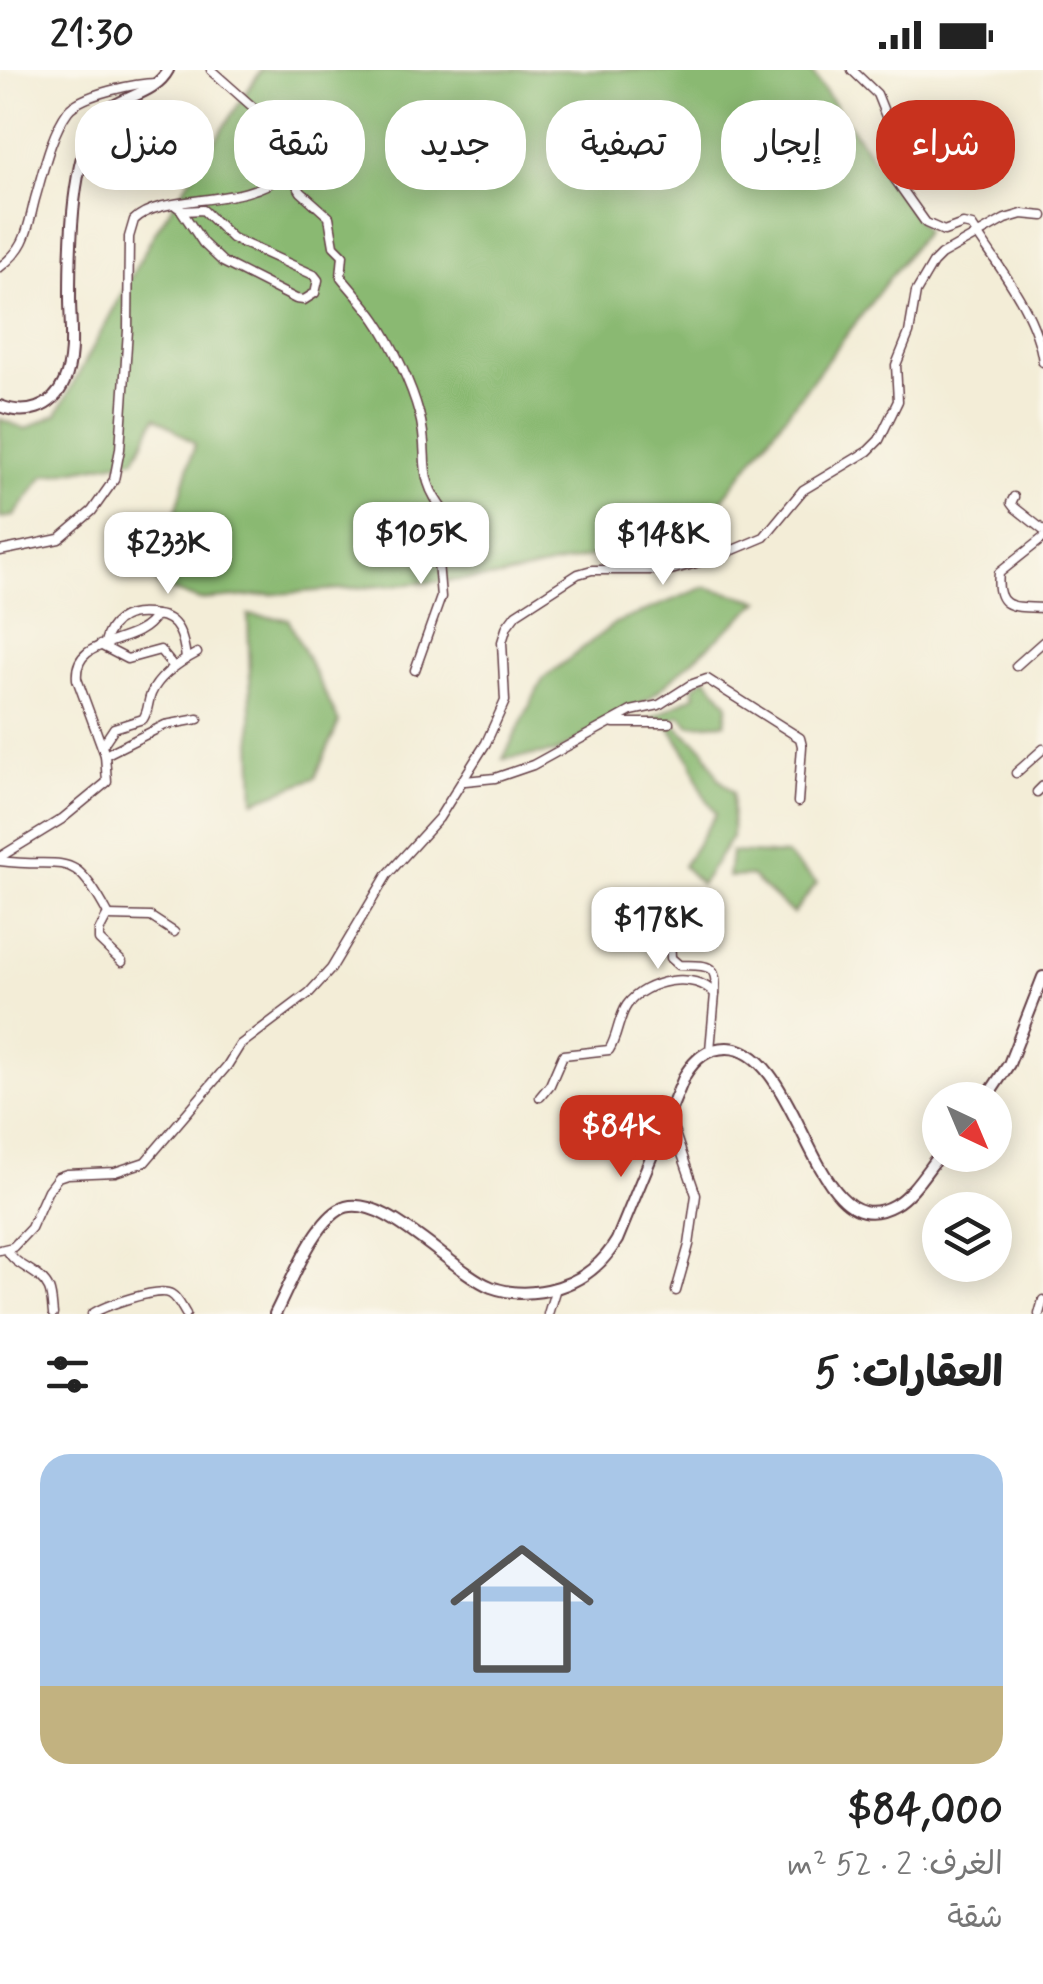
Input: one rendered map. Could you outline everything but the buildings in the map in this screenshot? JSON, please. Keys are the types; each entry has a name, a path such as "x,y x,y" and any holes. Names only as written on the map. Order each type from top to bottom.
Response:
{"main road":[{"path":"0,406 17,412 36,410 48,403 63,385 69,354 75,217 89,134 100,114 157,83 168,70"},
{"path":"997,1082 1009,1064 1043,977"},
{"path":"275,1314 318,1233 342,1208 357,1205 383,1211 430,1248 492,1288 525,1293 556,1288 588,1272 612,1249 691,1066 710,1050 738,1048 761,1062 828,1181 850,1205 876,1211 892,1206 925,1172"}],"street":[{"path":"211,70 245,100"},
{"path":"852,70 876,94 888,124 892,175 926,223 944,231 967,224 978,234 1020,300 1039,340 1043,362"},
{"path":"0,267 24,242 45,166 70,109 126,87 157,83"},
{"path":"0,551 59,540 107,493 116,474 128,330 129,231 140,214 252,190"},
{"path":"299,190 329,217 334,246 343,255 341,277 375,318 404,376 419,410 427,456 423,471 428,487 447,514 436,539 441,597 416,670"},
{"path":"178,208 203,210 232,238 314,275 318,280 315,293 304,300 296,298 227,264 204,243 178,208"},
{"path":"54,1314 44,1282 4,1250 31,1228 48,1190 58,1178 116,1172 139,1166 151,1157 227,1066 240,1044 300,1000 332,969 387,876 439,818 486,744 504,700 502,642 516,614 578,574 592,570 671,570 755,542 769,532 803,490 874,446 898,401 896,366 909,333 916,292 942,255 1005,218 1022,214 1043,216"},
{"path":"1014,497 1014,507 1043,530"},
{"path":"1043,538 998,573 997,592 1001,600 1013,605 1043,608"},
{"path":"103,643 120,618 134,613 165,616 176,624 186,659"},
{"path":"0,859 106,786 108,773 103,750 76,673 82,658 103,643 139,634 156,615"},
{"path":"1016,666 1043,642"},
{"path":"103,643 128,659 160,650 174,667"},
{"path":"103,750 109,732 139,722 146,715 153,690 174,667 198,653"},
{"path":"464,781 495,778 533,765 631,711 659,705 707,679 800,738 798,802"},
{"path":"103,750 165,725 198,719"},
{"path":"614,723 668,723"},
{"path":"1016,773 1043,749"},
{"path":"0,859 76,868 87,878 108,916"},
{"path":"671,910 677,916 700,918 693,926 670,936 672,958 679,965 700,964 711,970 716,979 710,1050"},
{"path":"108,916 152,917 174,932"},
{"path":"108,916 99,931 99,940 122,962"},
{"path":"540,1098 563,1055 609,1050 624,1010 646,990 669,982 693,981 715,994"},
{"path":"669,1116 696,1196 689,1245 676,1291"},
{"path":"548,1314 556,1288"},
{"path":"92,1314 108,1305 161,1292 173,1295 186,1314"},
{"path":"1039,1314 1043,1300"}],"green space":[{"path":"261,70 810,70 831,100 721,100 721,190 856,190 856,134 876,162 876,190 896,190 925,231 697,533 501,577 199,600 158,585 145,534 171,529 195,444 156,417 135,459 44,476 14,516 0,518 0,419 26,429 57,414 154,234 183,190 214,190 214,142 234,111 234,190 365,190 365,100 241,100"},
{"path":"705,587 760,601 649,699 557,752 503,759 543,679 615,623"},
{"path":"248,615 288,619 339,722 315,778 254,801"},
{"path":"706,677 728,704 725,723 690,725 680,715 659,726 646,721 695,695 693,687"},
{"path":"673,723 704,749 719,779 733,792 732,837 701,884 683,866 716,814 702,792 691,761 668,725"},
{"path":"731,852 786,855 817,883 793,914 751,876 728,877"}]}
